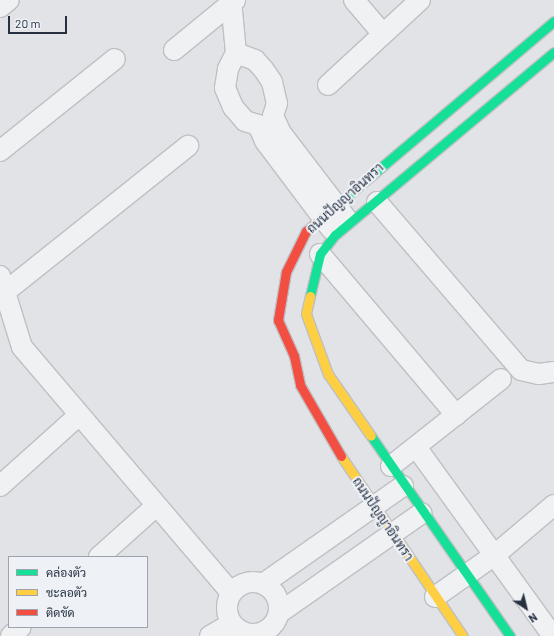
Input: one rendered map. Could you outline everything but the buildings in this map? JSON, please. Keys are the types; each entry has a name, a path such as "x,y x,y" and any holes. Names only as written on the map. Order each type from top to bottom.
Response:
{"street":[{"path":"0,7 9,0"},
{"path":"354,0 382,33"},
{"path":"328,85 382,33 420,0"},
{"path":"174,50 232,1"},
{"path":"232,1 236,54 228,69 225,88 233,106 245,121 265,120 281,133 335,204 343,229"},
{"name":"ถนนปัญญาอินทรา","path":"463,636 373,506 300,385 294,356 278,320 286,272 306,231 335,204 554,21"},
{"name":"ถนนปัญญาอินทรา","path":"510,636 422,513 328,374 306,314 320,254 343,229 554,52"},
{"path":"236,54 255,60 272,82 277,103 265,120 265,141 320,217 343,229"},
{"path":"0,151 115,59"},
{"path":"188,146 1,288 22,347 155,507 231,593"},
{"path":"377,202 521,370 539,374 554,372"},
{"path":"320,254 456,415"},
{"path":"391,466 501,379"},
{"path":"0,486 78,416"},
{"path":"416,447 496,554 553,636"},
{"path":"263,584 373,506 404,486"},
{"path":"435,597 496,554 554,505"},
{"path":"100,556 155,507"},
{"path":"279,612 276,595 263,584 246,583 231,593 227,608 232,624 242,632 255,634 270,633 279,612 422,513"},
{"path":"210,636 232,624"},
{"path":"11,636 20,628"}],"traffic: fast":[{"path":"327,213 554,21"},
{"path":"310,296 320,254 335,235 554,52"},
{"path":"371,436 510,636"}],"traffic: slow":[{"path":"310,296 306,314 328,374 371,436"},
{"path":"341,456 463,636"}],"traffic: jam":[{"path":"327,213 306,231 286,272 278,320 294,356 300,385 341,456"}]}
